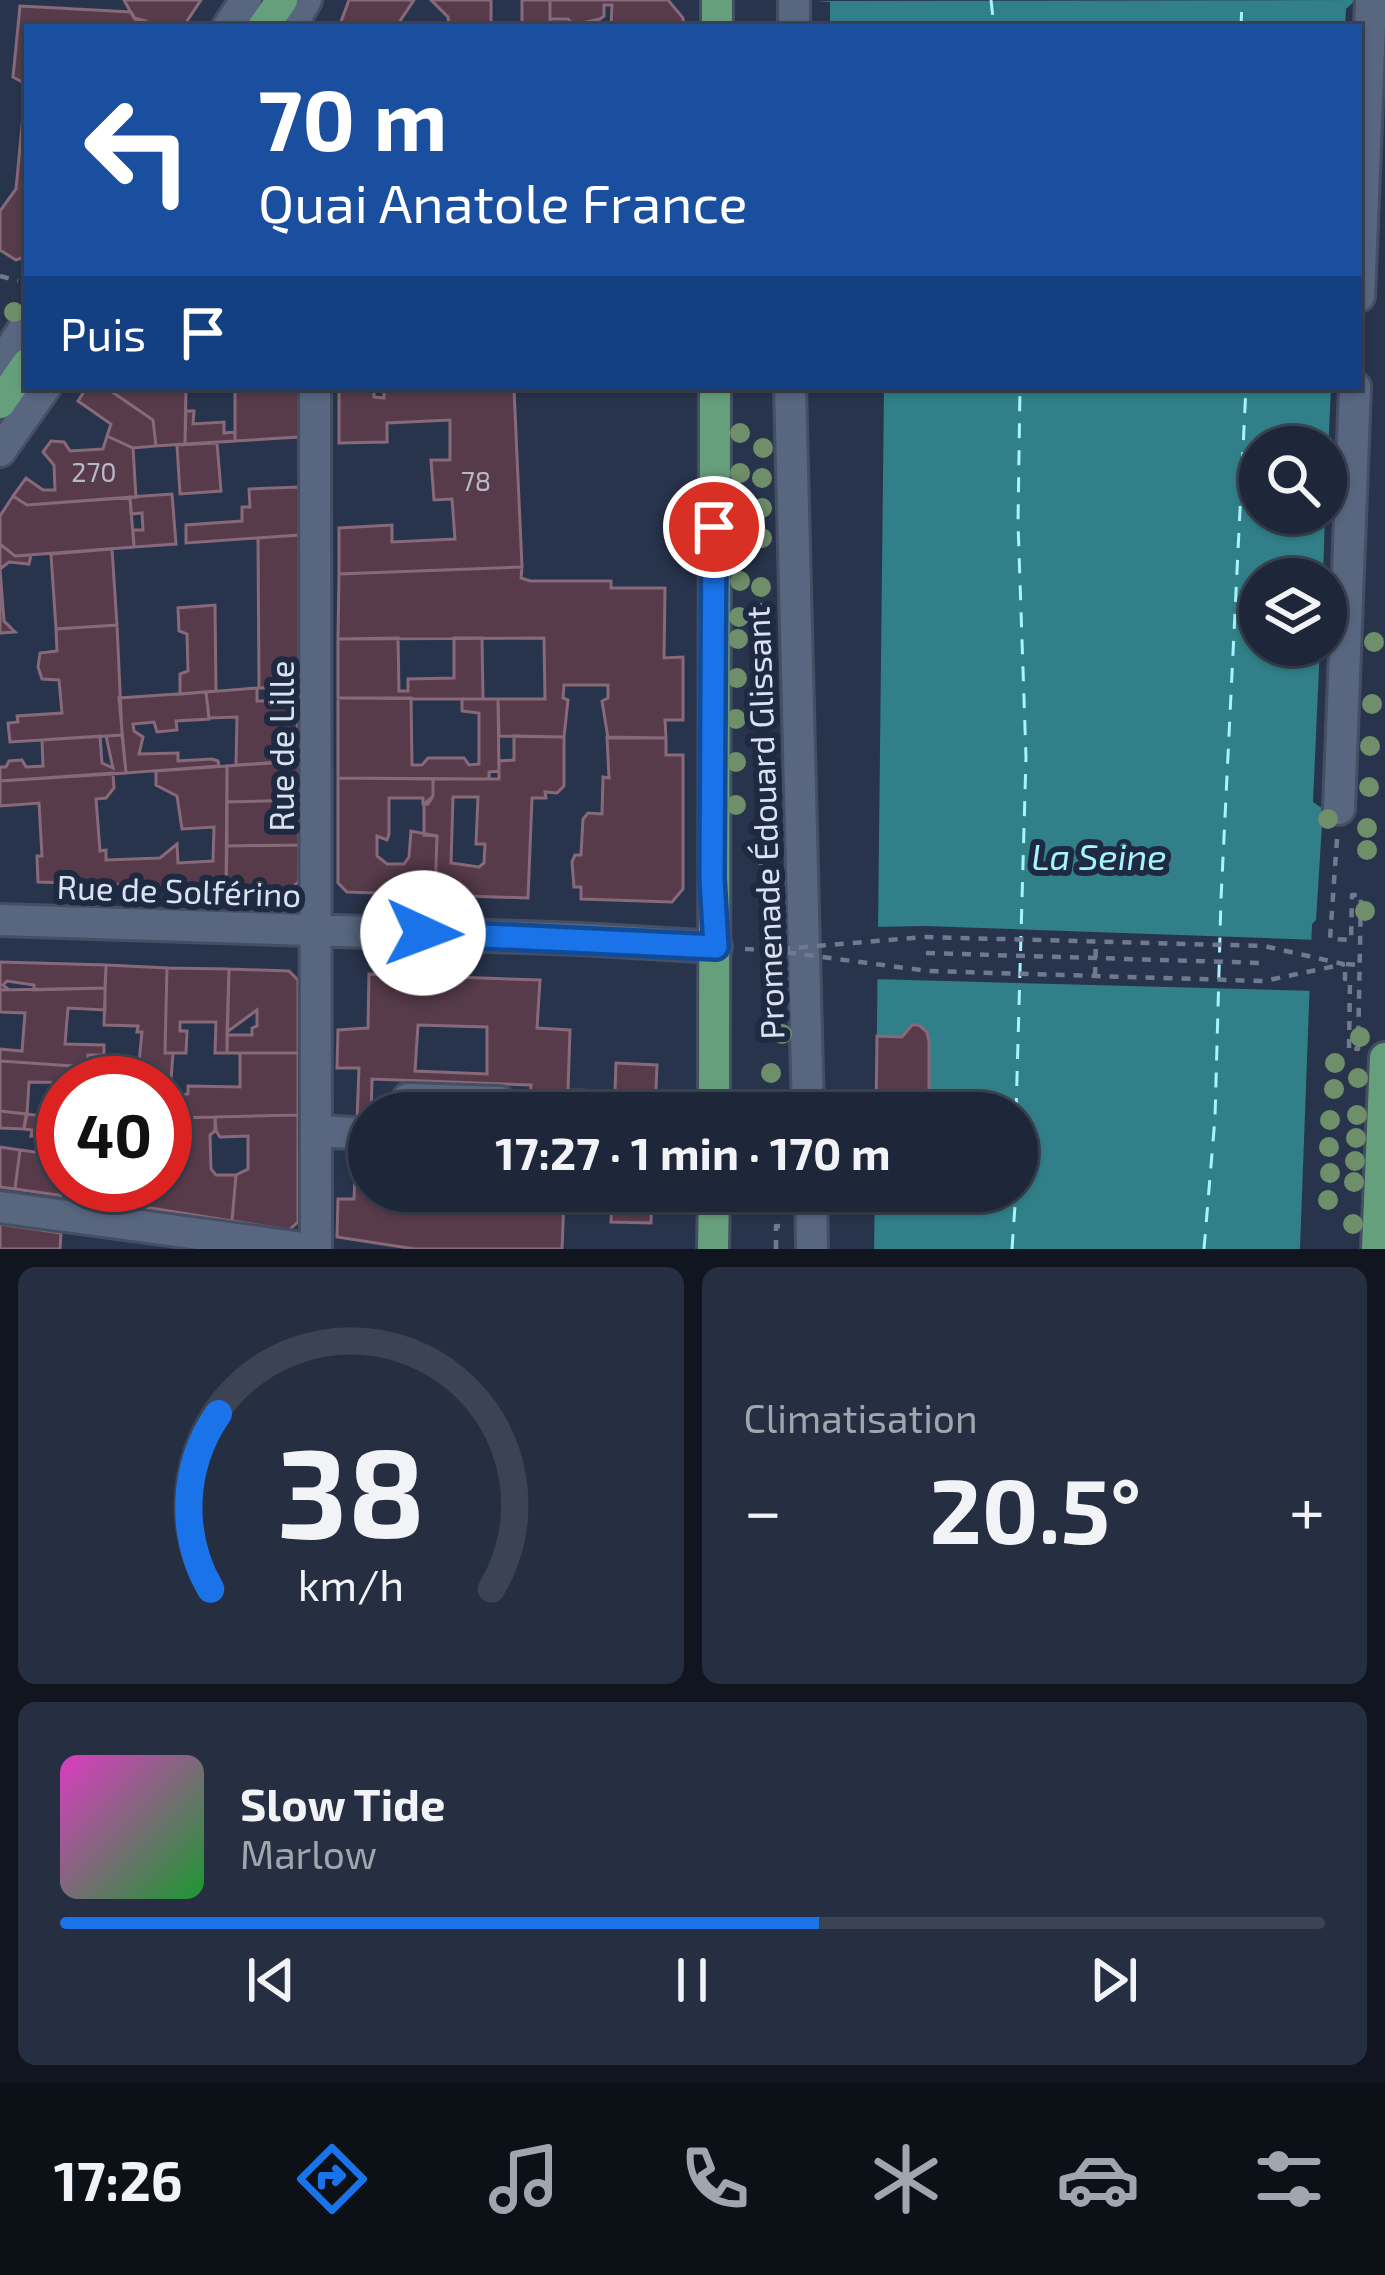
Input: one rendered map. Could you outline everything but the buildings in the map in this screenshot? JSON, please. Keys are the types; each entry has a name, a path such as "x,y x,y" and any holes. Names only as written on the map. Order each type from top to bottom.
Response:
{"main road":[{"path":"0,403 24,368"},
{"path":"715,390 712,878 727,948 716,1092"},
{"path":"1377,1249 1385,1058"},
{"path":"713,1249 714,1212"}],"street":[{"path":"292,24 311,0"},
{"path":"1362,222 1371,0"},
{"path":"0,365 24,329"},
{"path":"0,451 43,390"},
{"name":"Rue de Lille","path":"313,1249 319,930 315,390"},
{"name":"Promenade Édouard Glissant","path":"790,390 807,1092"},
{"path":"1338,815 1355,390"},
{"name":"Rue de Solférino","path":"0,920 727,948"},
{"path":"318,1131 348,1133"},
{"path":"0,1207 313,1249"},
{"path":"811,1212 812,1249"}],"path":[{"path":"0,276 18,281"},
{"path":"1338,815 1330,939 1351,940 1352,895 1361,895 1358,1048 1349,1048 1350,979 1346,979 1345,964"},
{"path":"760,901 761,856"},
{"path":"769,950 926,937 1096,941 1264,946 1345,964"},
{"path":"1095,976 1096,941"},
{"path":"727,948 928,971 1264,981 1360,964"},
{"path":"926,953 1262,963"},
{"path":"776,1233 776,1249"}],"water":[{"path":"1356,0 1346,9 1345,24 830,24 830,2 817,1"},
{"name":"La Seine","path":"884,390 1331,390 1329,426 1239,426 1239,534 1324,534 1324,558 1239,558 1239,666 1319,666 1313,802 1323,809 1316,920 1312,924 1300,1249 874,1249 875,1212 1038,1212 1038,1092 876,1092"}],"pier":[{"path":"872,927 1318,940 1316,991 871,979"}],"ferry route":[{"path":"991,0 994,24"},
{"path":"1241,24 1242,0"},
{"path":"1017,1092 1026,757 1018,523 1020,390"},
{"path":"1204,1249 1215,1118 1246,390"},
{"path":"1012,1249 1015,1212"}],"route":[{"path":"423,933 716,947 712,878 714,527"}]}
